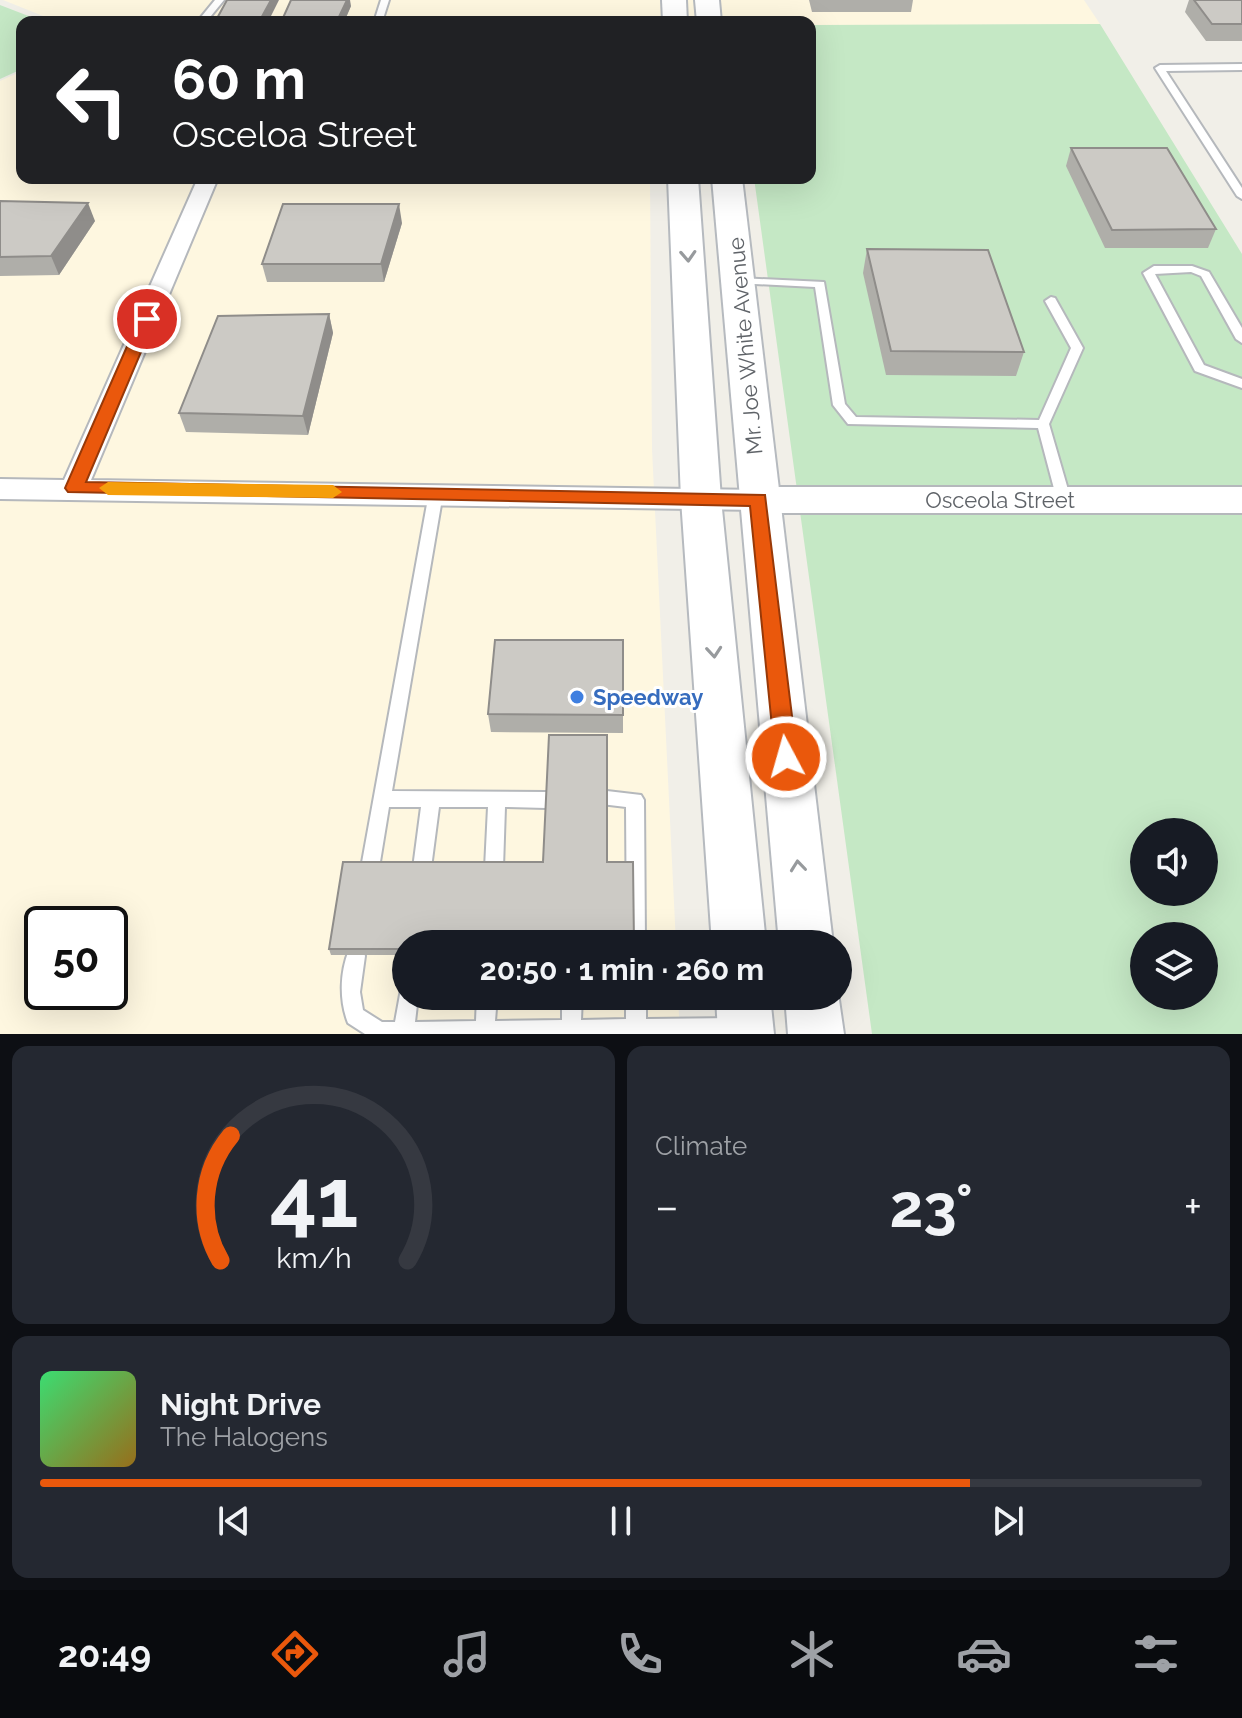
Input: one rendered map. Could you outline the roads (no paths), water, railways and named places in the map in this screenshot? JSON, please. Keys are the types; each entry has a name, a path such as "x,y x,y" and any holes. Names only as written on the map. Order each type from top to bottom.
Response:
{"main road":[{"path":"683,184 701,499 738,930"},
{"name":"Mr. Joe White Avenue","path":"728,184 805,930"},
{"path":"813,1010 816,1034"}],"street":[{"path":"74,488 205,184"},
{"path":"0,489 759,500"},
{"name":"Osceola Street","path":"759,500 1242,500"}],"lane":[{"path":"206,16 220,0"},
{"path":"1242,67 1160,68 1242,196"},
{"path":"1242,339 1205,274 1192,269 1154,269 1149,273 1199,368 1242,384"},
{"path":"740,281 820,284 839,405 853,421 1043,424"},
{"path":"1051,301 1077,348 1043,424 1064,500"},
{"path":"370,868 436,493"},
{"path":"383,799 546,800"},
{"path":"422,868 431,799"},
{"path":"494,868 497,799"},
{"path":"607,799 635,800 636,930"},
{"path":"356,956 350,992 355,1016 379,1032 636,1029 745,1019"},
{"path":"404,1031 406,1010"},
{"path":"485,1031 486,1010"},
{"path":"571,1030 572,1010"},
{"path":"636,1010 636,1029"}],"place":[{"name":"Speedway","path":"577,697"}]}
